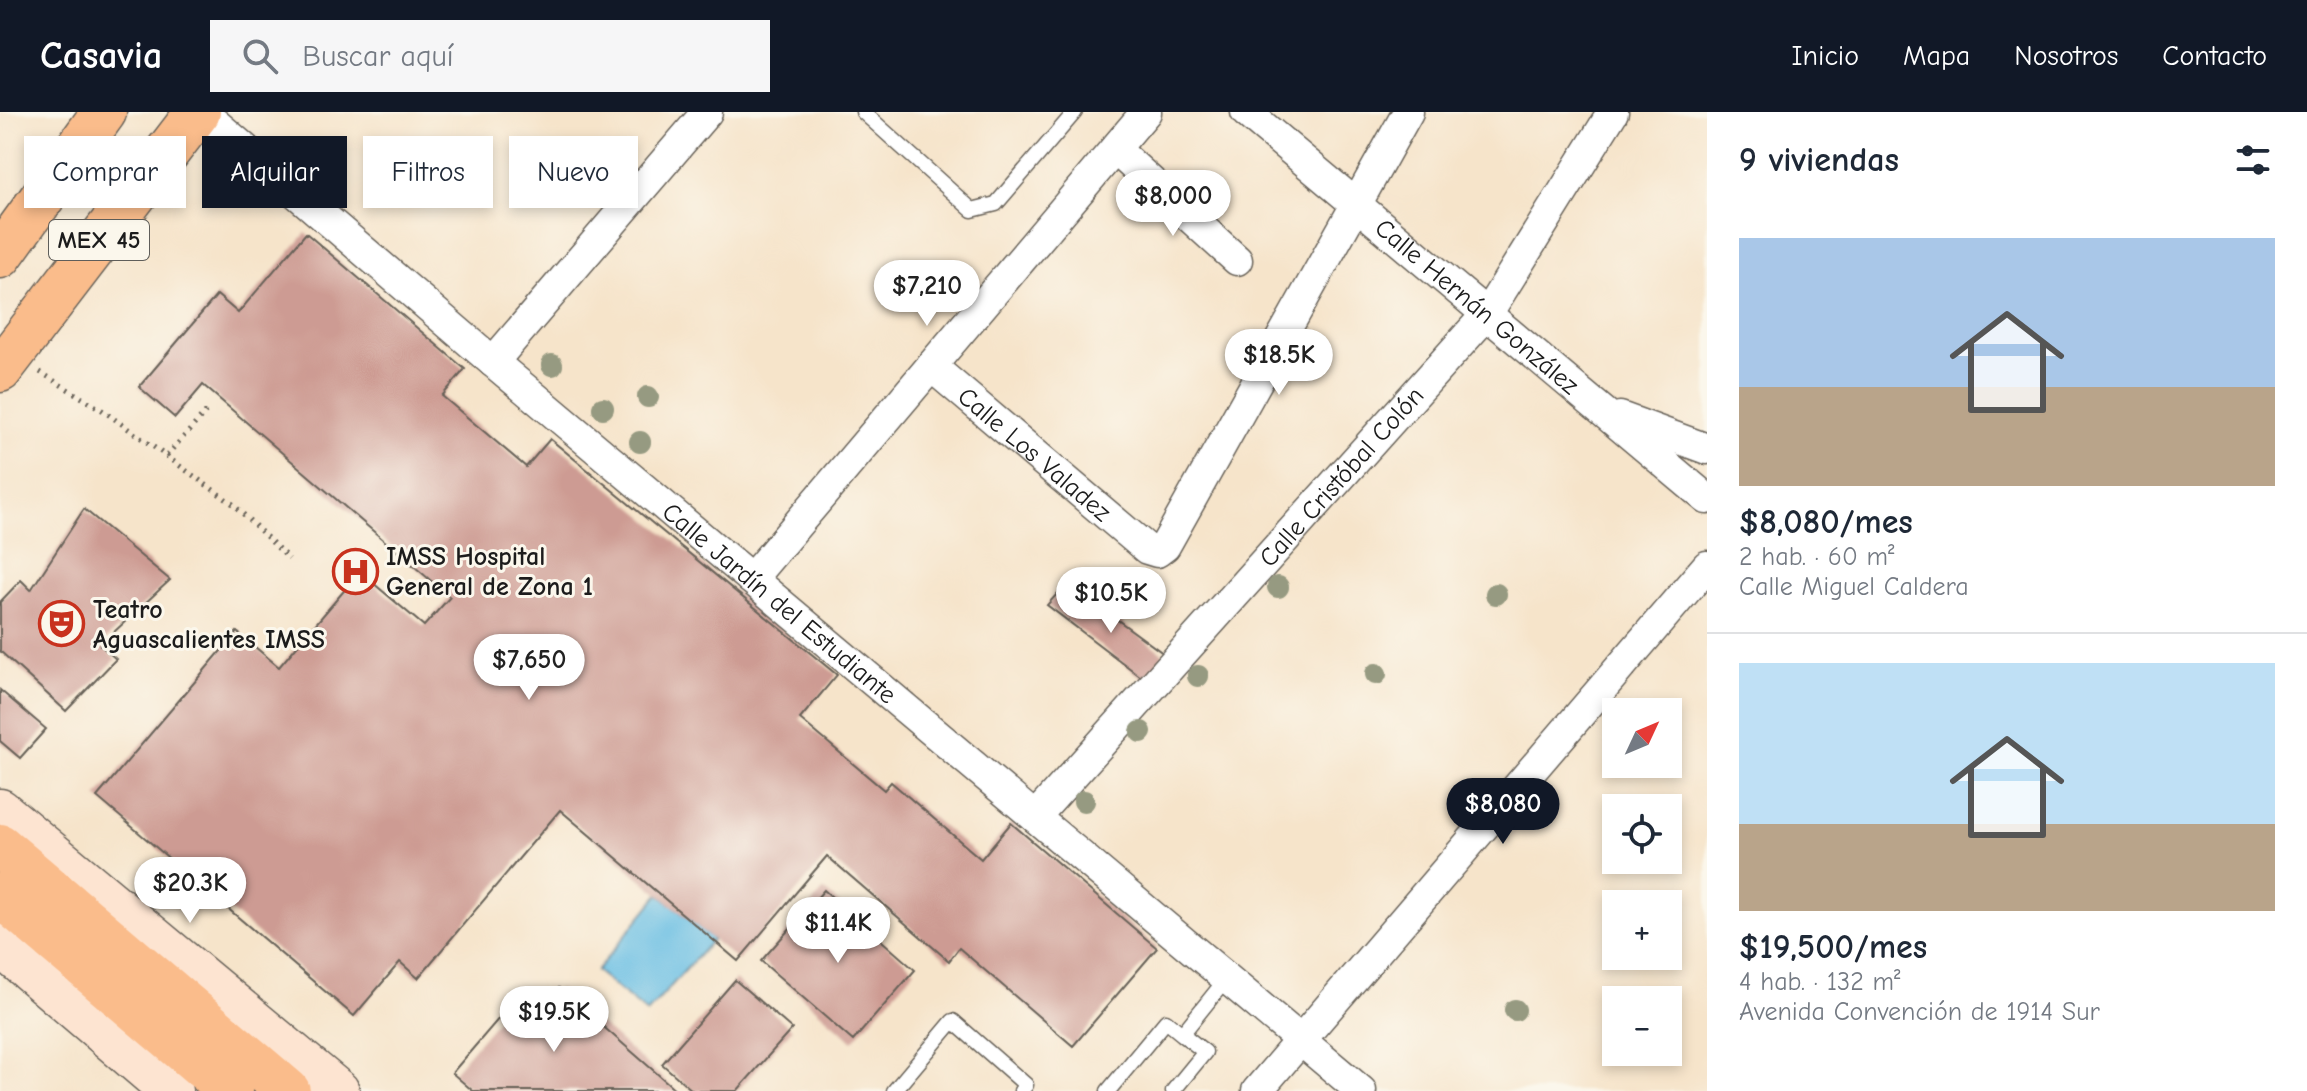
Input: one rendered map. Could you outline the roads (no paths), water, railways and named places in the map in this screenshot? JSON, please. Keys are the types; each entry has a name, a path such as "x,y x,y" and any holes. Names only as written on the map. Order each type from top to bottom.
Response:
{"main road":[{"name":"MEX 45","path":"0,256 104,112"},
{"name":"MEX 45","path":"6,362 200,112"},
{"path":"0,846 288,1091"},
{"path":"0,895 231,1091"}],"street":[{"name":"Calle Jardín del Estudiante","path":"200,112 1361,1091"},
{"path":"493,362 707,112"},
{"path":"751,579 1146,112"},
{"name":"Calle Hernán González","path":"1246,112 1707,499"},
{"name":"Calle Los Valadez","path":"931,366 1147,549 1157,552 1165,546 1408,112"},
{"name":"Calle Cristóbal Colón","path":"1035,817 1487,314 1613,112"},
{"path":"1115,149 1237,260"},
{"path":"1599,409 1707,449"},
{"path":"1257,1091 1707,566"},
{"path":"0,810 338,1091"},
{"path":"5,960 171,1091"}],"lane":[{"path":"863,112 972,210 996,204 1075,112"},
{"path":"1182,1034 1227,978"},
{"path":"894,1091 953,1021 1026,1085 1021,1091"},
{"path":"1108,1091 1166,1021 1205,1052 1173,1091"}],"water":[{"path":"659,894 713,939 647,1013 596,971"}],"place":[{"name":"IMSS Hospital General de Zona 1","path":"355,571"},
{"name":"Teatro Aguascalientes IMSS","path":"62,624"}]}
